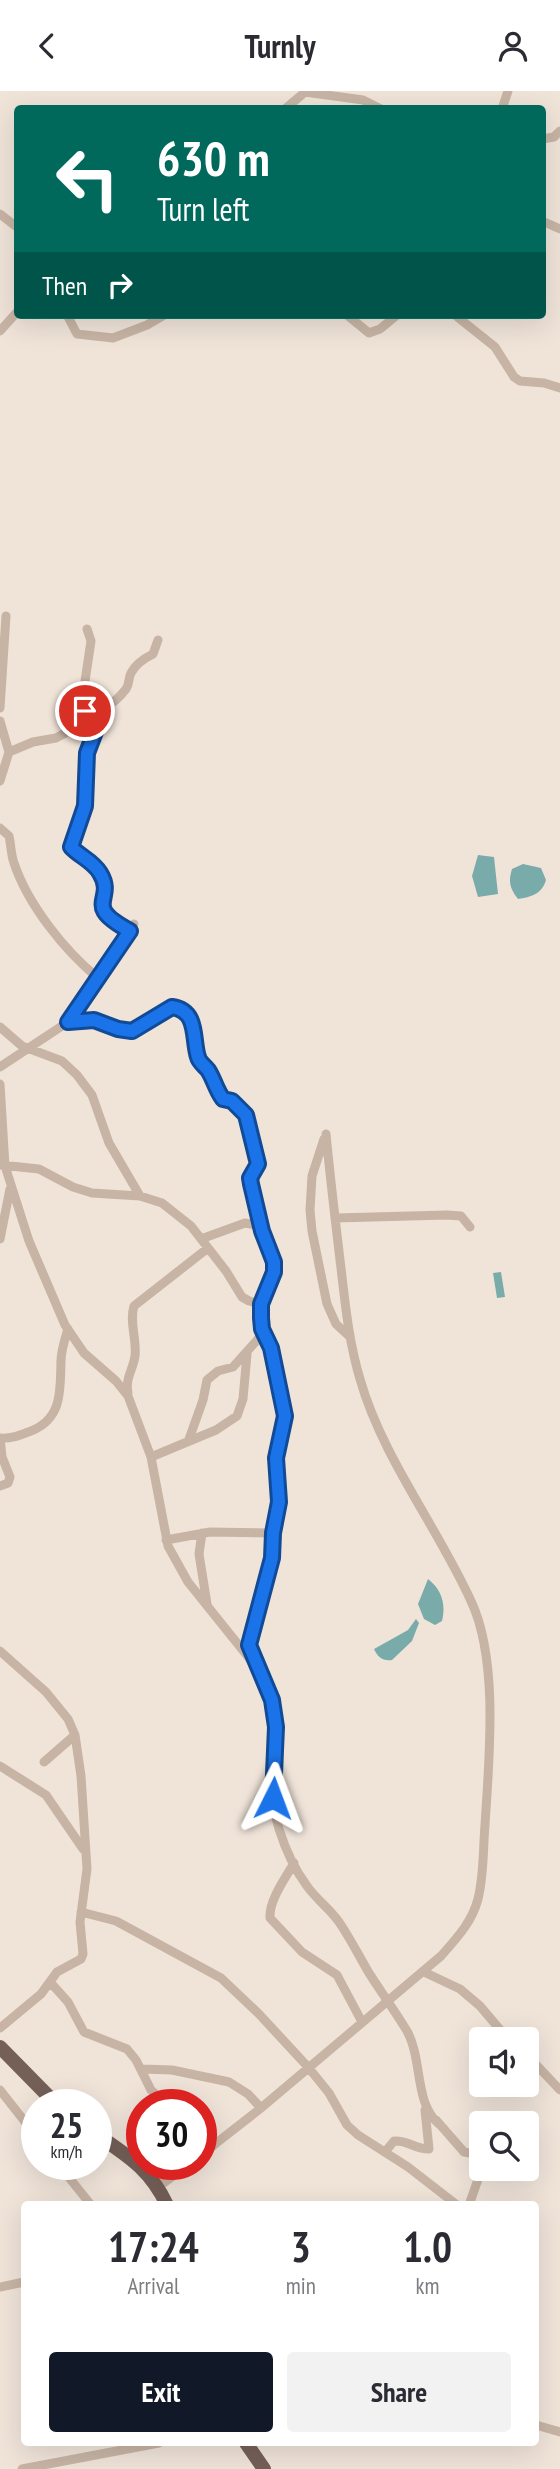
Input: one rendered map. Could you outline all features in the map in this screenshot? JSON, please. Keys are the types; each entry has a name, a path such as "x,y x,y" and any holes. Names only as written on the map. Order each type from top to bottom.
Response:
{"main road":[{"path":"0,2047 41,2089"},
{"path":"112,2145 141,2166 158,2187 165,2201"},
{"path":"249,2446 264,2469"}],"street":[{"path":"289,105 304,92 363,100 373,105"},
{"path":"0,331 14,315"},
{"path":"69,319 77,334 107,338 157,319"},
{"path":"352,319 369,333 380,330 392,319"},
{"path":"460,319 495,347 514,377 520,381 544,383 560,388"},
{"path":"0,708 6,616"},
{"path":"9,752 33,742 56,738 69,731 78,716 85,711 84,688 91,641 87,629"},
{"path":"78,716 87,718 116,700 129,685 130,674 144,659 153,654 158,640"},
{"path":"0,1067 68,1022 132,928 108,919 101,901 104,888 101,874 71,847 85,806 87,753 104,708"},
{"path":"0,720 9,752 0,781"},
{"path":"0,828 9,836 13,863 41,914 72,956 98,978"},
{"path":"68,1022 94,1020 126,1031 138,1029 172,1007 184,1012 190,1018 196,1034 198,1058 208,1070 218,1093 223,1099 232,1101 246,1115 258,1164 250,1178 262,1231 273,1256 274,1267 261,1304 262,1329 257,1343 233,1367 213,1374 207,1380 188,1442"},
{"path":"0,1027 20,1044 67,1065 88,1088 96,1103 111,1148 140,1196"},
{"path":"0,1084 2,1165 29,1241 68,1329 84,1353 116,1381 128,1396"},
{"path":"217,2143 424,1972 467,1926 478,1897 486,1805 488,1659 472,1601 422,1512 374,1417 360,1381 349,1336 326,1134 312,1176 312,1231 327,1304 337,1324 349,1336"},
{"path":"2,1165 39,1169 73,1187 92,1193 140,1196 162,1203 176,1212 201,1239 242,1297 261,1304"},
{"path":"0,1239 3,1214 11,1186"},
{"path":"335,1217 461,1216 470,1227"},
{"path":"201,1239 245,1223 256,1225 262,1231"},
{"path":"208,1248 134,1305 134,1361 126,1383 128,1396 151,1457 166,1540 172,1555 207,1607 257,1668"},
{"path":"0,1486 8,1483 10,1477 2,1457 0,1438 16,1437 51,1419 60,1396 60,1360 68,1329"},
{"path":"262,1329 271,1348 285,1416 276,1453 279,1506 273,1533 270,1569 249,1645 272,1700 276,1727 273,1798 275,1814 293,1863 308,1887 341,1924 414,2046 429,2149 416,2149 403,2140 394,2141 384,2153"},
{"path":"151,1457 225,1426 237,1416 243,1399 247,1354"},
{"path":"166,1540 202,1533 273,1533"},
{"path":"202,1533 200,1566 207,1607"},
{"path":"0,1651 46,1692 68,1719 75,1735 81,1776 87,1882 81,1912 83,1954 80,1959 61,1969 41,1994 0,2028"},
{"path":"44,1762 75,1735"},
{"path":"0,1766 46,1795 85,1852"},
{"path":"293,1863 276,1898 271,1902 270,1917 302,1952 337,1975 362,2022"},
{"path":"81,1912 116,1920 221,1978 308,2067 347,2125 452,2201"},
{"path":"424,1972 460,1989 480,2006 498,2027"},
{"path":"50,1982 68,2002 84,2032 127,2049 142,2069 151,2089"},
{"path":"539,2067 560,2090"},
{"path":"142,2069 172,2070 229,2083 248,2094 261,2108"},
{"path":"0,2090 21,2117"},
{"path":"424,2105 431,2118 439,2124"},
{"path":"424,2105 464,2152 469,2153"},
{"path":"71,2180 88,2201"},
{"path":"158,2187 168,2180"},
{"path":"470,2201 477,2181"},
{"path":"0,2287 21,2283"},
{"path":"539,2426 560,2433"},
{"path":"22,2469 143,2446"}],"water":[{"path":"478,855 494,857 498,894 478,897 472,876"},
{"path":"523,864 541,868 546,880 542,889 535,894 518,899 510,878 512,869"},
{"path":"501,1272 505,1297 497,1298 493,1273"},
{"path":"428,1579 437,1588 443,1603 442,1621 435,1625 424,1619 418,1604"},
{"path":"416,1619 419,1623 412,1641 392,1660 379,1657 374,1649 408,1630"}],"route":[{"path":"85,711 78,716 87,718 104,708 87,753 85,806 71,847 101,874 104,888 101,901 105,915 130,931 68,1022 94,1020 132,1031 172,1007 184,1012 190,1018 196,1034 198,1058 208,1070 218,1093 226,1101 232,1101 246,1115 258,1164 250,1178 262,1231 274,1262 274,1272 261,1304 262,1329 271,1348 285,1416 276,1458 279,1506 273,1533 272,1558 249,1645 272,1700 276,1727 273,1798"}]}
